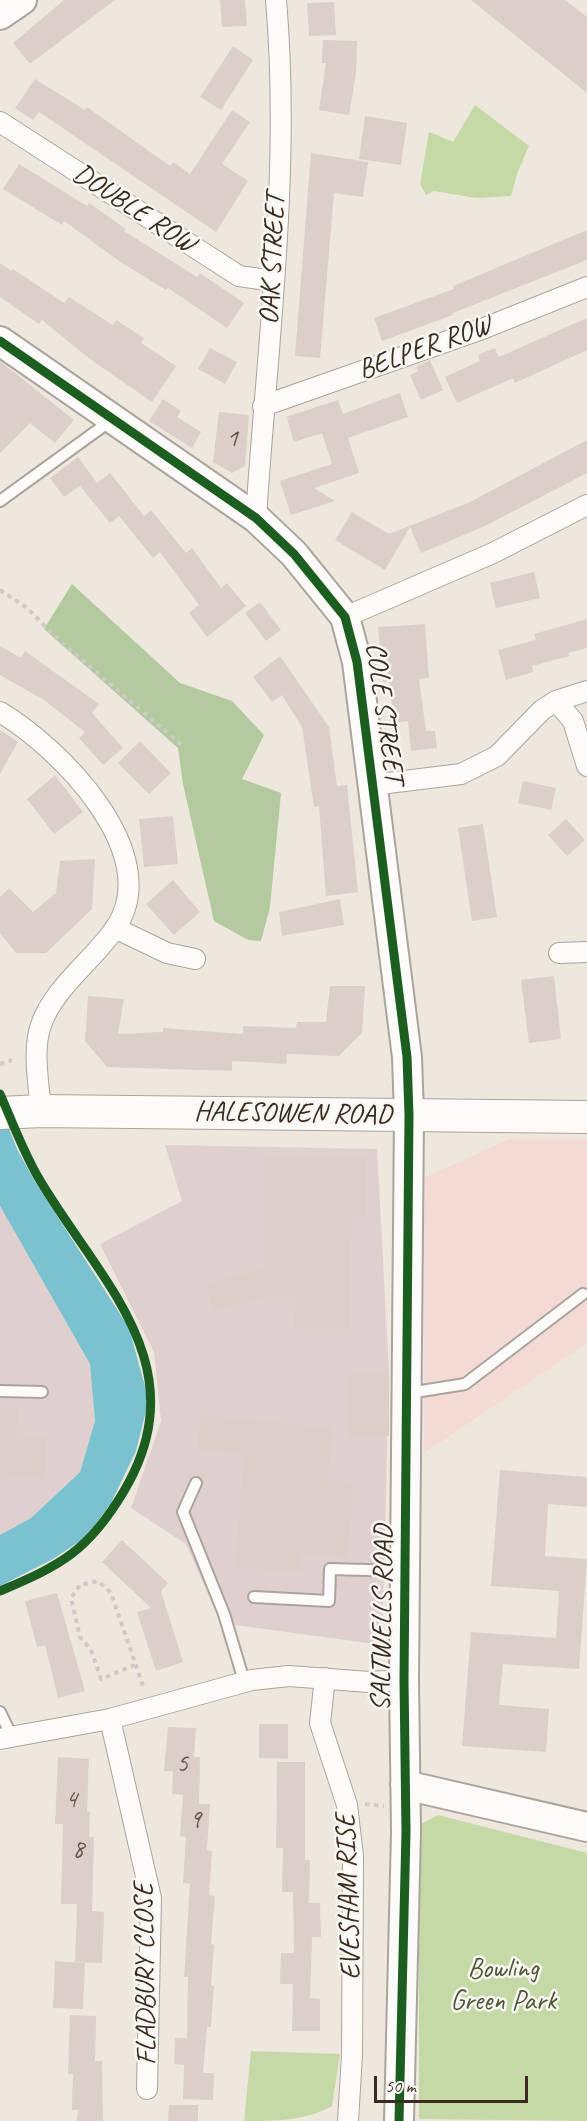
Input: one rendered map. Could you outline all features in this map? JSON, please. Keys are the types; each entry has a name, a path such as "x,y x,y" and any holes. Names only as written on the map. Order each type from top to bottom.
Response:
{"main road":[{"name":"HALESOWEN ROAD","path":"21,1112 409,1114 587,1118"}],"street":[{"path":"0,15 22,0"},
{"name":"OAK STREET","path":"256,518 274,281 281,62 276,0"},
{"name":"DOUBLE ROW","path":"0,122 239,276 274,281"},
{"name":"BELPER ROW","path":"263,406 482,329 587,287"},
{"name":"COLE STREET","path":"0,341 256,518 294,554 345,618 357,662 407,1057 409,1114"},
{"path":"345,618 493,553 587,505"},
{"path":"372,785 461,774 497,756 542,710 556,701 587,691"},
{"path":"556,701 573,721 587,766"},
{"path":"0,712 20,724 63,761 87,789 109,823 124,856 128,876 126,908 115,928 49,1007 40,1026 38,1056 21,1112"},
{"path":"115,928 167,953 195,959"},
{"path":"559,954 587,952"},
{"name":"SALTWELLS ROAD","path":"399,2121 405,1796 409,1114"},
{"path":"6,1738 111,1719 244,1681 289,1676 369,1682 404,1680"},
{"name":"EVESHAM RISE","path":"325,1678 320,1723 346,1802 353,1856 352,2055 348,2121"},
{"name":"FLADBURY CLOSE","path":"111,1719 152,1898 147,2090"},
{"path":"405,1796 587,1827"}],"lane":[{"path":"0,501 113,419"},
{"path":"408,1393 465,1384 583,1294"},
{"path":"0,1391 42,1392"},
{"path":"196,1483 183,1512 224,1614 244,1681"},
{"path":"254,1597 328,1601 330,1569 406,1572"},
{"path":"0,1712 6,1738"}],"path":[{"path":"0,590 26,607 62,643 183,746"},
{"path":"8,1050 12,1060"},
{"path":"0,1064 38,1056"},
{"path":"135,1665 101,1679 91,1650 80,1637 71,1598 80,1585 98,1581 111,1593 150,1707"},
{"path":"346,1802 405,1796"}],"shaded area":[{"path":"510,1139 587,1139 587,1343 424,1453 424,1178"},
{"path":"165,1145 377,1149 389,1373 382,1645 221,1623 186,1544 131,1508 161,1421 154,1352 100,1244 182,1201"},
{"path":"0,1206 90,1364 95,1421 80,1472 31,1518 0,1535"}],"green space":[{"path":"475,105 529,146 518,171 511,196 476,198 434,191 426,195 420,184 429,132 453,142"},
{"path":"72,584 180,683 232,701 264,735 242,779 281,793 270,907 261,941 248,940 214,921 183,784 178,748 44,629"},
{"name":"Bowling Green Park","path":"438,1815 587,1853 587,2121 419,2119 419,1825"},
{"path":"251,2051 340,2054 332,2106 300,2117 244,2121"}],"water":[{"path":"0,1106 17,1149 34,1180 129,1328 146,1390 146,1411 136,1451 111,1503 95,1525 80,1541 53,1559 0,1586 0,1535 31,1518 80,1472 95,1421 90,1364 0,1206"}],"building":[{"path":"64,0 115,0 30,64 13,43"},
{"path":"220,0 245,0 247,26 222,27"},
{"path":"471,0 565,0 587,17 587,93"},
{"path":"334,2 336,35 309,36 307,3"},
{"path":"323,40 357,41 356,73 349,115 319,110 326,63 322,63"},
{"path":"233,46 253,60 221,110 200,97"},
{"path":"35,79 85,110 87,107 170,166 173,162 190,174 232,110 250,122 222,164 248,181 216,232 39,112 33,120 15,108"},
{"path":"365,116 407,123 401,165 359,159"},
{"path":"311,153 368,162 363,197 334,193 320,358 295,356"},
{"path":"19,164 87,206 89,203 126,229 124,231 197,277 200,273 244,303 227,328 168,288 166,290 119,261 64,221 62,225 3,189"},
{"path":"587,230 587,260 453,313 453,315 382,341 374,318 454,289 453,286"},
{"path":"0,263 12,271 13,269 64,303 69,297 113,325 116,320 144,338 141,343 176,366 152,402 90,359 42,320 39,324 0,297"},
{"path":"587,318 587,350 515,383 513,378 457,403 445,377 480,361 478,355 495,348 499,357"},
{"path":"210,348 237,362 225,384 198,369"},
{"path":"430,360 443,390 421,400 410,375 418,371 416,367"},
{"path":"0,361 74,420 55,443 30,423 0,453"},
{"path":"400,393 408,417 348,438 359,473 314,488 335,501 291,515 280,481 332,464 322,433 294,442 287,419 290,419 286,417 338,400 343,414"},
{"path":"163,399 181,411 177,417 201,432 192,448 149,421"},
{"path":"219,412 249,415 245,466 232,473 213,462"},
{"path":"587,440 587,473 485,526 421,553 410,527 385,570 335,540 352,512 389,534 468,503"},
{"path":"78,457 97,483 110,473 144,516 151,510 186,553 192,548 221,588 227,583 246,606 207,637 189,613 199,605 160,552 153,558 119,516 110,523 80,486 64,497 50,478"},
{"path":"534,572 540,598 496,608 490,583"},
{"path":"260,602 281,630 266,641 245,613"},
{"path":"587,619 587,648 568,653 569,656 532,666 533,672 506,680 498,650 536,640 534,634"},
{"path":"425,624 429,678 419,679 426,731 435,731 437,748 411,751 408,721 394,723 389,681 383,682 378,627"},
{"path":"0,646 21,658 25,651 99,704 92,713 123,748 103,765 79,738 85,732 44,700 0,675"},
{"path":"280,656 329,727 337,786 347,785 358,892 326,896 319,806 314,807 302,727 282,695 272,702 253,677"},
{"path":"0,730 18,742 0,774"},
{"path":"140,741 171,773 149,794 118,763"},
{"path":"55,775 83,812 54,834 27,799"},
{"path":"523,781 556,788 551,810 518,803"},
{"path":"173,816 178,864 144,867 139,819"},
{"path":"566,819 585,840 567,856 548,835"},
{"path":"483,824 497,917 472,921 458,828"},
{"path":"95,859 92,909 46,953 16,953 0,933 0,897 9,888 33,912 56,893 60,861"},
{"path":"173,880 200,912 174,935 146,904"},
{"path":"340,899 344,925 282,936 279,912"},
{"path":"554,976 561,1039 529,1043 521,980"},
{"path":"330,986 365,986 362,1033 339,1056 287,1054 286,1064 232,1061 232,1071 107,1067 85,1041 88,996 124,999 118,1034 163,1032 163,1028 243,1034 243,1026 296,1028 297,1022 326,1022"},
{"path":"265,1158 366,1158 366,1215 351,1215 350,1329 294,1329 295,1297 266,1297 213,1311 206,1284 264,1268"},
{"path":"348,1373 389,1373 389,1436 348,1436"},
{"path":"0,1408 18,1409 17,1439 47,1437 45,1478 0,1479"},
{"path":"201,1415 333,1428 328,1480 354,1482 348,1557 301,1553 300,1572 235,1567 244,1454 197,1449"},
{"path":"500,1470 587,1477 587,1507 548,1504 545,1556 587,1559 579,1669 503,1664 499,1705 549,1709 546,1752 462,1746 471,1632 556,1638 559,1591 491,1586"},
{"path":"122,1540 168,1583 161,1591 183,1662 156,1671 137,1612 151,1608 102,1562"},
{"path":"57,1593 85,1691 58,1698 45,1645 37,1647 25,1601"},
{"path":"259,1724 288,1724 288,1759 259,1758"},
{"path":"168,1727 196,1728 194,1757 200,1757 199,1804 210,1804 207,1850 212,1851 209,1895 215,1896 211,1944 214,1945 211,1986 214,1986 211,2027 207,2027 203,2073 214,2073 213,2100 183,2099 184,2065 174,2064 175,2038 187,2038 188,1977 184,1977 190,1884 183,1883 186,1837 180,1836 183,1795 172,1794 173,1771 164,1771"},
{"path":"58,1757 89,1759 87,1811 90,1812 89,1837 94,1837 92,1911 104,1912 102,1963 75,1962 77,1904 61,1904 63,1824 55,1824"},
{"path":"277,1762 305,1762 305,1860 310,1860 309,1903 320,1903 321,1937 312,1937 310,1998 320,1999 320,2031 292,2031 293,1984 280,1984 281,1953 294,1953 293,1892 282,1892 283,1848 276,1848"},
{"path":"55,1961 85,1963 83,2009 53,2008"},
{"path":"70,2015 96,2016 95,2061 102,2061 103,2121 77,2121 78,2110 72,2110 73,2074 68,2074"},
{"path":"169,2105 198,2105 198,2121 168,2121"}],"cycle path":[{"path":"0,341 256,518 294,554 345,617 357,662 407,1057 409,1115 404,1680 406,1832 399,2121"},
{"path":"0,1094 38,1177 111,1288 132,1325 146,1363 151,1403 144,1445 124,1491 99,1528 86,1542 57,1563 41,1573 0,1591"}]}
